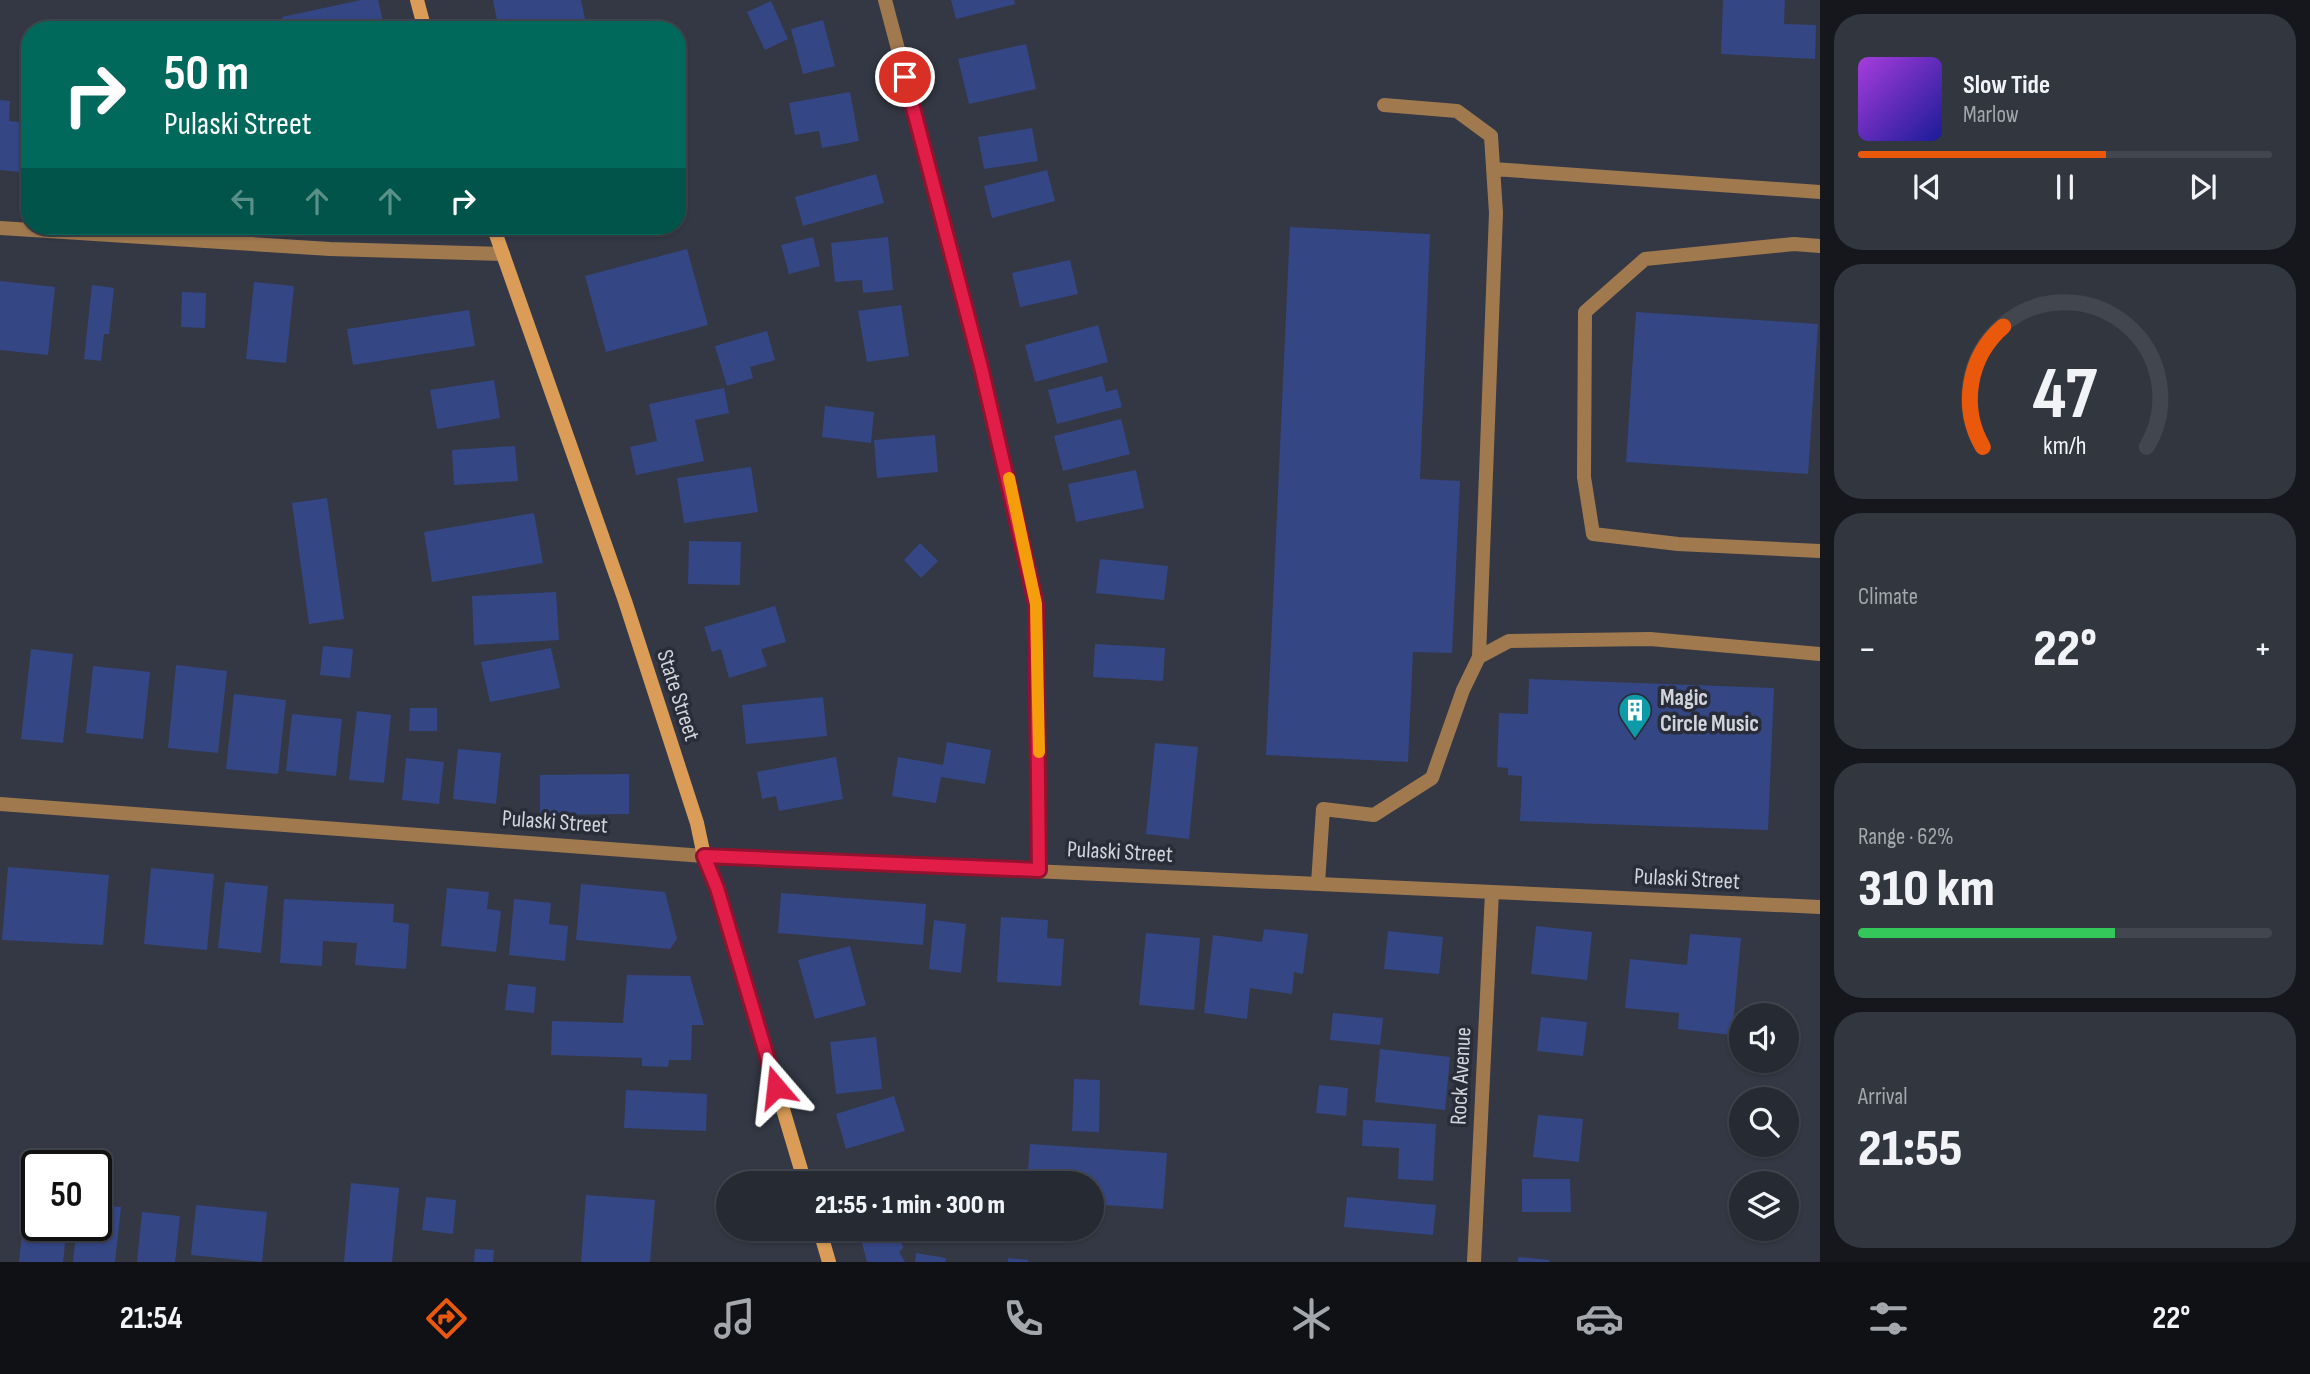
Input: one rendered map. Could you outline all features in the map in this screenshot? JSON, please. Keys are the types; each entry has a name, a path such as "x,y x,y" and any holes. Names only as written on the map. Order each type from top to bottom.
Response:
{"main road":[{"path":"417,0 423,21"},
{"name":"State Street","path":"496,235 629,614 697,823 704,856 721,901 801,1171"},
{"path":"823,1241 829,1262"}],"street":[{"path":"885,0 972,330 1036,604 1039,870"},
{"path":"1318,883 1323,809 1374,815 1432,778 1463,690 1479,657 1496,213 1491,136 1457,111 1384,105"},
{"path":"1493,169 1820,192"},
{"path":"0,228 21,229"},
{"path":"110,235 330,249 503,254"},
{"path":"1820,246 1794,244 1645,259 1586,312 1584,463 1593,534 1678,544 1820,551"},
{"path":"1479,657 1509,641 1650,639 1820,654"},
{"name":"Pulaski Street","path":"0,804 704,856 1820,907"},
{"name":"Rock Avenue","path":"1474,1262 1492,892"}],"building":[{"path":"361,0 378,0 383,21 283,21 282,17"},
{"path":"493,0 581,0 585,19 575,21 497,21"},
{"path":"951,0 1014,0 1015,4 956,19"},
{"path":"1723,0 1785,0 1784,24 1816,25 1815,59 1721,54"},
{"path":"771,1 788,39 765,50 747,12"},
{"path":"823,20 835,66 803,74 791,29"},
{"path":"1026,44 1036,89 969,104 958,59"},
{"path":"850,92 859,141 822,148 819,131 795,135 789,103"},
{"path":"0,100 10,101 9,121 21,122 21,172 0,170"},
{"path":"1032,128 1038,161 984,169 978,137"},
{"path":"1047,170 1055,201 992,218 984,186"},
{"path":"876,174 884,203 803,226 795,197"},
{"path":"1290,227 1430,234 1420,479 1460,481 1452,653 1413,652 1408,762 1266,755"},
{"path":"813,237 820,266 789,274 781,245"},
{"path":"888,237 893,290 863,293 862,280 835,282 831,243"},
{"path":"687,249 708,325 606,352 585,276"},
{"path":"1070,260 1078,294 1020,307 1012,273"},
{"path":"0,281 55,287 48,355 0,350"},
{"path":"254,282 294,286 286,363 246,359"},
{"path":"92,285 114,288 109,334 104,334 101,361 84,359"},
{"path":"182,292 206,293 205,328 181,327"},
{"path":"901,305 909,356 867,362 858,311"},
{"path":"469,310 475,346 353,365 347,329"},
{"path":"1636,312 1818,324 1808,474 1626,462"},
{"path":"1098,325 1108,362 1035,382 1025,345"},
{"path":"767,331 775,360 750,367 753,378 727,386 715,346"},
{"path":"1102,376 1106,392 1117,389 1122,407 1057,424 1048,390"},
{"path":"494,380 500,418 437,429 430,390"},
{"path":"724,388 729,413 695,420 704,461 636,475 630,447 657,441 649,404"},
{"path":"825,406 874,412 871,443 822,437"},
{"path":"1121,419 1130,454 1063,471 1054,436"},
{"path":"935,435 938,472 877,478 874,440"},
{"path":"515,446 518,481 454,485 452,450"},
{"path":"751,467 758,512 684,523 677,478"},
{"path":"1136,470 1144,508 1076,522 1068,484"},
{"path":"327,498 344,619 309,624 292,503"},
{"path":"534,513 543,563 432,582 424,532"},
{"path":"689,541 741,542 740,585 688,584"},
{"path":"920,543 938,561 921,578 904,560"},
{"path":"1100,559 1168,566 1164,600 1096,593"},
{"path":"556,592 559,640 474,645 472,596"},
{"path":"775,606 786,642 761,649 767,666 729,678 721,649 712,652 704,627"},
{"path":"1095,644 1165,648 1163,681 1093,677"},
{"path":"323,646 353,649 350,678 320,675"},
{"path":"551,648 560,688 490,702 481,662"},
{"path":"31,649 73,654 63,743 21,739"},
{"path":"176,665 227,671 218,753 168,748"},
{"path":"93,666 150,672 143,739 86,733"},
{"name":"Magic Circle Music","path":"1529,679 1774,688 1768,830 1520,821 1522,776 1508,775 1508,768 1497,767 1499,713 1528,714"},
{"path":"234,694 286,700 278,774 226,769"},
{"path":"823,697 827,736 746,744 742,705"},
{"path":"410,708 437,708 437,731 409,731"},
{"path":"357,711 391,715 384,783 349,780"},
{"path":"292,714 342,719 336,776 286,771"},
{"path":"947,742 991,750 985,784 941,777 936,803 892,796 898,757 943,765"},
{"path":"1155,743 1198,747 1189,839 1146,834"},
{"path":"458,749 501,753 496,804 453,799"},
{"path":"836,757 843,799 779,811 776,796 762,799 757,772"},
{"path":"406,758 444,762 439,804 402,800"},
{"path":"629,774 629,814 540,815 540,775"},
{"path":"8,867 109,875 103,945 2,940"},
{"path":"151,868 214,874 207,950 144,944"},
{"path":"225,882 268,886 261,953 218,948"},
{"path":"581,884 665,892 677,939 670,949 576,940"},
{"path":"447,888 489,892 487,909 501,911 496,952 441,946"},
{"path":"781,893 926,904 923,945 778,933"},
{"path":"284,899 394,904 393,922 409,924 406,969 355,965 357,943 323,941 322,966 280,963"},
{"path":"514,899 551,903 549,924 568,926 565,961 509,955"},
{"path":"1001,917 1048,920 1047,938 1064,939 1061,986 997,982"},
{"path":"934,920 966,924 961,973 929,969"},
{"path":"1536,926 1592,932 1587,980 1531,974"},
{"path":"1264,929 1308,934 1303,974 1294,972 1292,994 1250,988 1247,1019 1204,1013 1213,935 1262,942"},
{"path":"1388,931 1443,937 1439,974 1384,969"},
{"path":"1146,933 1200,938 1194,1010 1139,1005"},
{"path":"1690,934 1741,938 1735,1003 1729,1003 1729,1035 1678,1029 1679,1013 1625,1008 1630,959 1687,965"},
{"path":"850,946 866,1005 815,1019 798,960"},
{"path":"627,975 690,976 704,1025 692,1025 691,1060 669,1060 668,1067 642,1066 642,1058 551,1055 552,1021 623,1023"},
{"path":"508,984 536,987 534,1013 505,1010"},
{"path":"1333,1013 1383,1018 1380,1045 1330,1040"},
{"path":"1541,1017 1587,1022 1583,1056 1537,1051"},
{"path":"876,1037 882,1089 836,1094 830,1042"},
{"path":"1380,1049 1450,1057 1445,1110 1375,1102"},
{"path":"1074,1079 1100,1080 1099,1132 1072,1131"},
{"path":"1319,1085 1348,1088 1346,1116 1316,1113"},
{"path":"626,1090 707,1094 706,1131 624,1128"},
{"path":"894,1096 905,1131 846,1149 836,1114"},
{"path":"1538,1115 1583,1119 1579,1162 1533,1157"},
{"path":"1363,1120 1436,1124 1433,1181 1398,1179 1399,1148 1362,1146"},
{"path":"1030,1144 1167,1153 1163,1209 1104,1205 1104,1171 1028,1171"},
{"path":"1522,1179 1570,1179 1571,1212 1522,1212"},
{"path":"351,1183 399,1188 392,1262 344,1262"},
{"path":"586,1195 655,1200 650,1262 581,1262"},
{"path":"426,1197 456,1200 453,1234 422,1230"},
{"path":"1347,1197 1436,1205 1433,1235 1344,1227"},
{"path":"196,1205 267,1212 262,1262 191,1255"},
{"path":"112,1206 121,1207 115,1262 73,1262 75,1241 112,1241"},
{"path":"142,1212 180,1216 175,1262 137,1262"},
{"path":"21,1241 65,1241 63,1262 19,1262"},
{"path":"861,1241 901,1241 903,1248 899,1252 905,1262 867,1262"},
{"path":"475,1249 494,1250 493,1262 474,1262"},
{"path":"916,1253 946,1258 945,1262 915,1262"},
{"path":"1518,1257 1549,1260 1549,1262 1518,1262"},
{"path":"1008,1258 1028,1260 1028,1262 1008,1262"}],"slow traffic":[{"path":"1009,478 1039,630 1039,752"}],"place":[{"name":"Magic Circle Music","path":"1635,740"}],"route":[{"path":"776,1087 717,888 704,856 1039,870 1039,630 1036,604 1012,492 962,290 905,77"}]}
